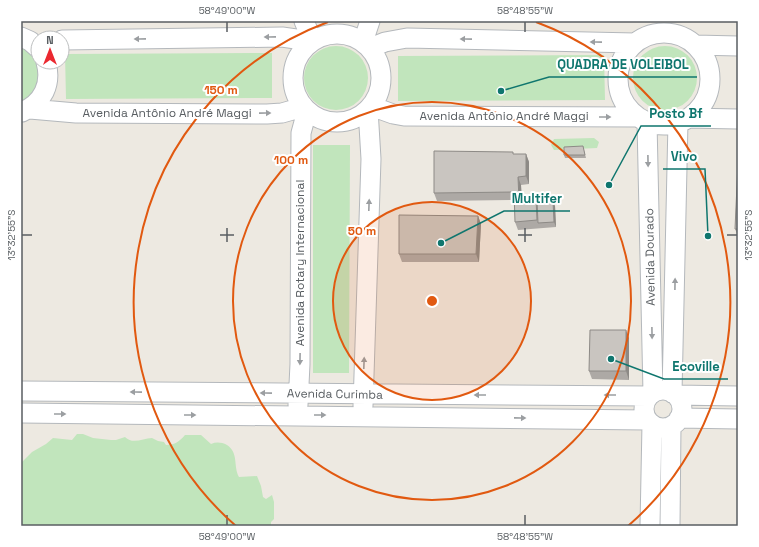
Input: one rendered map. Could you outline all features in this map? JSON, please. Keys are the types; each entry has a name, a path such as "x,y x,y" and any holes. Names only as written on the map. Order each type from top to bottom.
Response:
{"street":[{"path":"304,21 310,42"},
{"path":"366,45 370,21"},
{"path":"643,120 628,108 621,97 618,84 622,60 627,51 635,43 646,37 658,27 678,28 704,56 709,69 710,83 703,102 699,108 683,120"},
{"path":"328,34 345,34 366,45 376,56 380,66 381,78 379,92 370,107 351,120 342,122 331,122 318,118 305,109 297,99 292,75 294,64 300,53 310,42 328,34"},
{"path":"70,40 282,37 310,42"},
{"path":"366,45 407,38 635,43"},
{"path":"695,45 738,46"},
{"name":"Avenida Antônio André Maggi","path":"26,111 40,100 46,88 48,70"},
{"path":"363,416 371,159 370,107"},
{"name":"Avenida Antônio André Maggi","path":"370,107 404,116 643,120 664,125 683,120 738,119"},
{"name":"Avenida Antônio André Maggi","path":"26,111 76,113 267,114 305,109"},
{"name":"Avenida Rotary Internacional","path":"298,415 300,364 301,133 305,109"},
{"name":"Avenida Dourado","path":"643,120 651,394"},
{"name":"Avenida Dourado","path":"674,394 683,120"},
{"path":"662,422 644,414 646,401 651,394 662,390 674,394 738,396"},
{"name":"Avenida Curimba","path":"21,391 363,394 651,394"},
{"path":"662,422 681,412 681,406 674,394"},
{"name":"Avenida Curimba","path":"21,413 298,415 662,422 738,419"},
{"path":"650,526 662,422"},
{"path":"662,422 670,526"}],"green space":[{"path":"21,45 30,51 30,70 40,70 41,75 34,94 21,104"},
{"path":"336,46 354,51 359,55 363,60 368,78 363,96 359,101 354,105 336,110 318,105 313,101 309,96 304,78 309,60 313,55 318,51"},
{"path":"665,46 683,51 688,55 692,60 697,78 692,96 688,101 683,105 665,110 647,105 642,101 638,96 633,78 638,60 642,55 647,51"},
{"path":"272,53 272,98 66,99 65,70 70,70 70,54"},
{"path":"604,55 605,100 398,101 398,56"},
{"path":"594,138 599,142 597,148 554,150 551,145 554,139"},
{"path":"313,145 350,145 349,373 313,373"},
{"path":"77,434 111,440 125,437 131,441 152,438 164,442 166,445 176,443 185,435 201,435 211,444 223,443 231,448 233,452 239,477 257,476 263,497 266,499 272,495 274,502 274,519 271,522 271,526 21,526 21,463 32,452 53,438 72,440"}],"building":[{"path":"583,146 585,155 564,155 564,147"},
{"path":"434,151 513,152 513,154 526,154 526,176 518,177 519,200 536,198 537,220 515,222 514,192 434,193"},
{"path":"738,163 738,229 735,229"},
{"path":"537,201 553,201 554,222 538,223"},
{"path":"399,215 478,216 476,254 399,254"},
{"path":"590,330 626,330 626,371 589,371"}],"place":[{"name":"QUADRA DE VOLEIBOL","path":"501,91"},
{"name":"Posto Bf","path":"609,185"},
{"name":"Vivo","path":"708,236"},
{"name":"Multifer","path":"441,243"},
{"name":"Ecoville","path":"611,359"}]}
